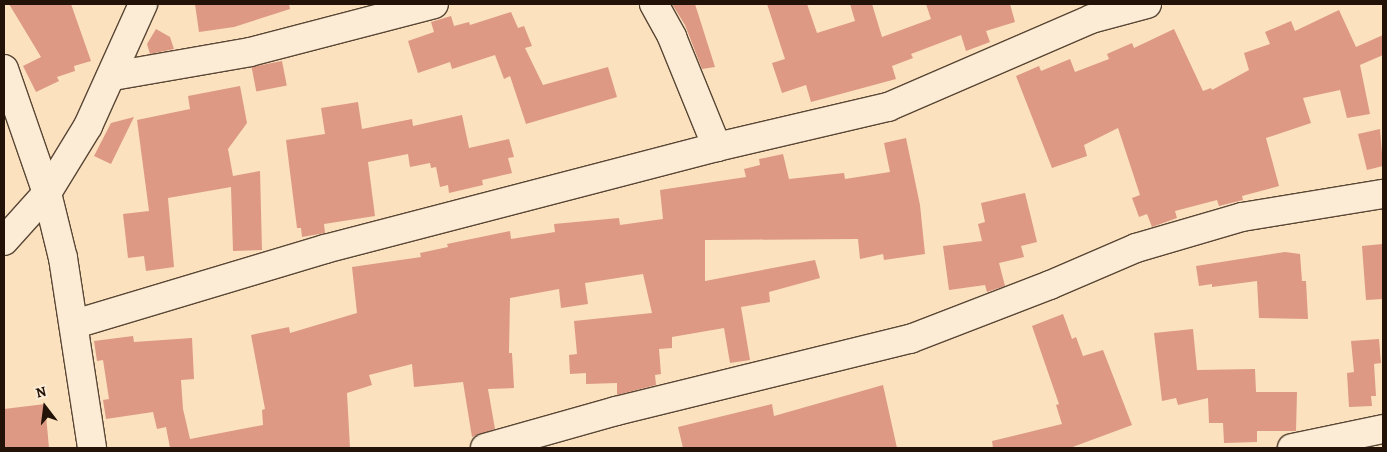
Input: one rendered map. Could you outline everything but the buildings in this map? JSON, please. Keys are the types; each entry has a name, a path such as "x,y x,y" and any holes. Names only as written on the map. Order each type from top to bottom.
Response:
{"street":[{"path":"4,241 47,193 88,126 113,76 143,4"},
{"path":"113,76 250,52 434,4"},
{"path":"654,4 672,37 717,147"},
{"path":"75,324 325,248 717,147 888,107 1091,19 1147,4"},
{"path":"4,68 47,193 75,324 92,448"},
{"path":"485,448 616,411 910,339 1050,285 1136,248 1242,217 1383,194"},
{"path":"1292,448 1383,429"}]}
